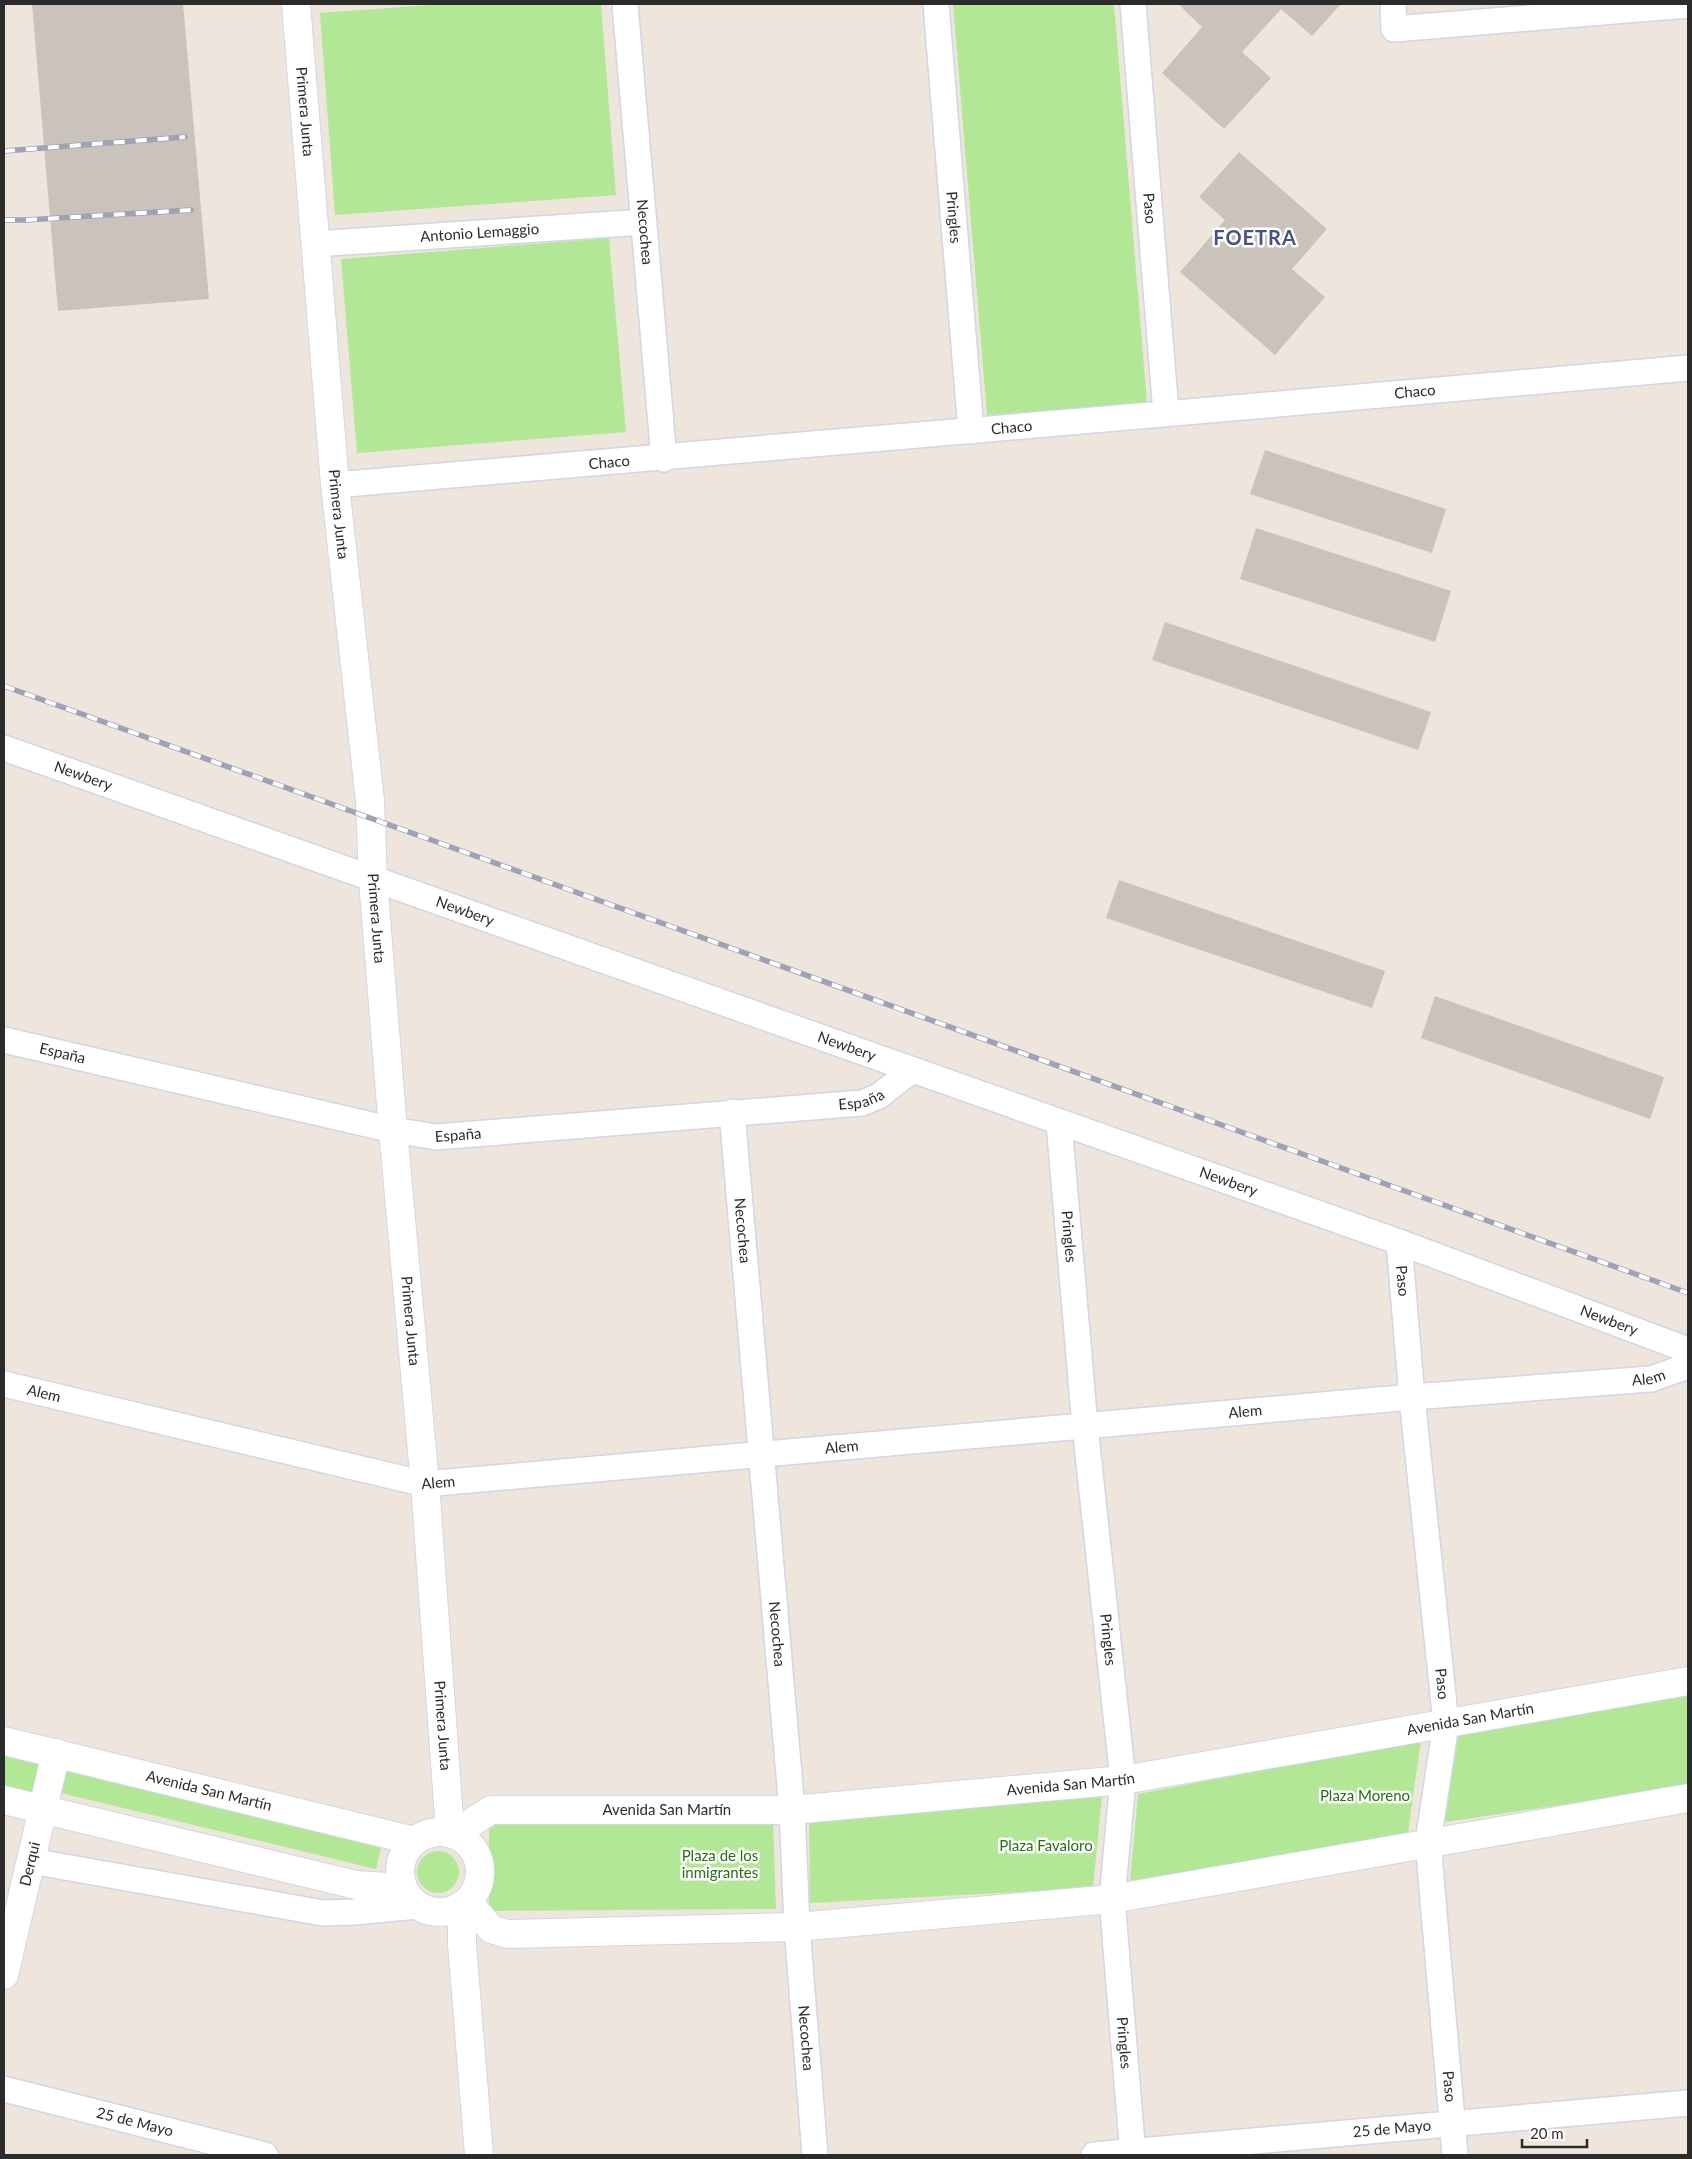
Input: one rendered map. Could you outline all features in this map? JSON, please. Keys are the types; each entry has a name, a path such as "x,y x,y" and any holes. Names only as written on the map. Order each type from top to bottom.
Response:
{"main road":[{"name":"Primera Junta","path":"296,4 335,485 370,801 373,880 393,1130 425,1484 452,1833"},
{"name":"Avenida San Martín","path":"452,1833 491,1810 792,1810 1123,1780 1688,1681"},
{"name":"Avenida San Martín","path":"4,1741 414,1840"},
{"name":"Derqui","path":"4,1976 56,1753"},
{"path":"465,1903 491,1929 507,1934 797,1927 1112,1900 1428,1842 1688,1798"},
{"path":"4,1800 356,1885 417,1902 443,1913 456,1909 465,1903 476,1892 480,1880 481,1868 478,1856 471,1845 462,1837 452,1833 428,1833 414,1840 403,1855 400,1866 417,1902 444,1923 462,1944"},
{"path":"465,1903 462,1944 479,2155"}],"street":[{"name":"Necochea","path":"625,4 664,459"},
{"name":"Pringles","path":"936,4 971,432"},
{"name":"Paso","path":"1133,4 1166,413"},
{"path":"1392,4 1394,29 1688,5"},
{"name":"Antonio Lemaggio","path":"315,244 644,222"},
{"name":"Chaco","path":"335,485 664,459 1688,368"},
{"name":"Newbery","path":"4,748 1399,1242 1688,1350"},
{"name":"España","path":"4,1040 393,1130 436,1137 862,1103 879,1096 912,1070"},
{"name":"Necochea","path":"732,1112 792,1810 797,1927 815,2155"},
{"name":"Pringles","path":"1059,1123 1086,1426 1123,1780 1112,1900 1133,2154"},
{"name":"Paso","path":"1399,1242 1412,1397 1446,1724 1428,1842 1455,2155"},
{"name":"Alem","path":"4,1384 425,1484 1412,1397 1651,1379 1688,1366"},
{"path":"31,1862 323,1913 354,1912 417,1902"},
{"name":"25 de Mayo","path":"4,2089 265,2155"},
{"name":"25 de Mayo","path":"1094,2155 1133,2154 1452,2122 1688,2103"}],"green space":[{"path":"443,4 601,4 616,195 335,215 320,13"},
{"path":"953,4 1114,4 1147,403 987,415"},
{"path":"609,238 626,432 357,453 341,259"},
{"path":"1688,1694 1688,1786 1445,1822 1459,1730"},
{"name":"Plaza Moreno","path":"1421,1740 1408,1833 1130,1881 1138,1794"},
{"path":"4,1748 49,1758 40,1794 4,1785"},
{"path":"67,1769 382,1844 376,1869 61,1793"},
{"name":"Plaza Favaloro","path":"1102,1797 1093,1888 810,1903 809,1820"},
{"name":"Plaza de los inmigrantes","path":"773,1820 776,1909 489,1911 489,1823"},
{"path":"438,1851 453,1857 459,1872 453,1887 438,1893 423,1887 417,1872 423,1857"}],"building":[{"path":"32,4 183,4 209,299 58,311"},
{"path":"1178,4 1341,4 1312,36 1281,9 1242,52 1271,78 1224,129 1162,73 1202,27"},
{"path":"1239,152 1327,229 1292,269 1325,297 1275,355 1180,272 1225,220 1199,197"},
{"path":"1265,450 1446,509 1432,553 1250,494"},
{"path":"1256,528 1451,591 1435,642 1240,579"},
{"path":"1165,622 1431,712 1418,750 1152,660"},
{"path":"1119,880 1385,971 1372,1008 1106,918"},
{"path":"1435,996 1664,1077 1650,1119 1421,1038"}],"railway":[{"path":"4,151 185,137"},
{"path":"4,220 191,210"},
{"path":"4,686 1688,1293"}],"district":[{"name":"FOETRA","path":"1255,238"}]}
